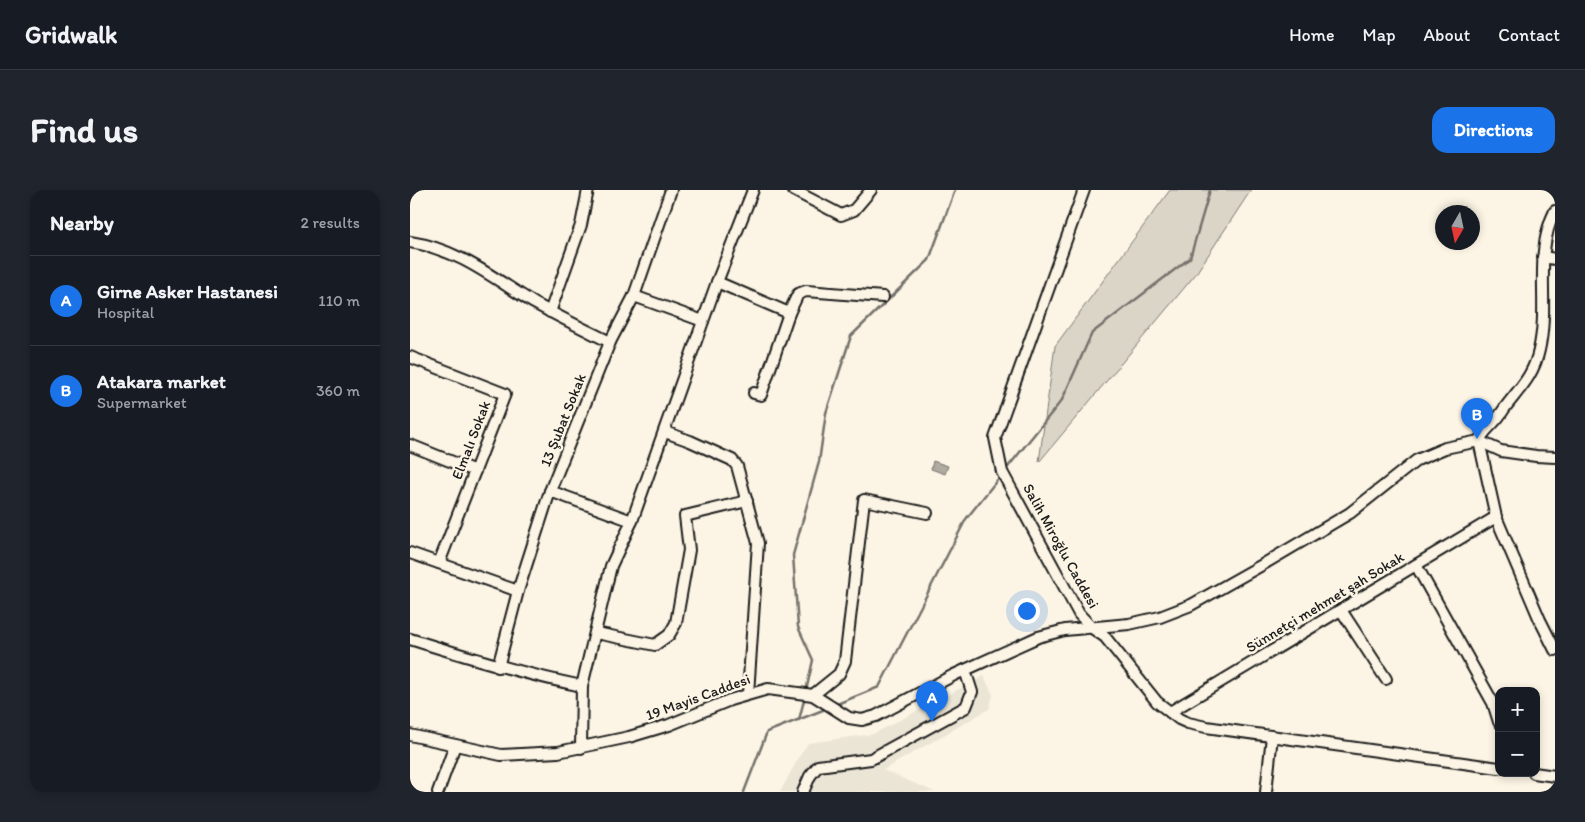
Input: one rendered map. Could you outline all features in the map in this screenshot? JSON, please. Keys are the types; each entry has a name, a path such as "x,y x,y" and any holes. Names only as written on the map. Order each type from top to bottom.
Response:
{"street":[{"path":"550,312 581,225 588,190"},
{"name":"13 Şubat Sokak","path":"498,666 518,591 550,492 610,342 634,296 671,190"},
{"path":"581,748 582,686 611,566 632,522 717,282 753,190"},
{"path":"793,190 840,215 854,210 871,190"},
{"name":"Salih Miroğlu Caddesi","path":"1084,190 995,438 1002,472 1079,614 1092,628 1129,624 1160,616 1190,605 1262,566 1350,513 1417,460 1445,448 1479,441"},
{"path":"1555,211 1546,234 1543,257 1543,315 1536,361 1524,386 1497,419 1482,433 1479,441 1496,516 1540,620 1555,650"},
{"path":"410,242 448,252 476,266 550,312 610,342"},
{"path":"1543,257 1555,259"},
{"path":"717,282 789,313"},
{"path":"754,393 761,394 789,313 798,294 806,291 883,297"},
{"path":"634,296 703,321"},
{"name":"Elmalı Sokak","path":"410,357 505,394 439,563"},
{"path":"664,432 690,441 732,460 737,466 758,543 748,694"},
{"path":"1479,441 1501,450 1555,457"},
{"path":"410,445 475,471"},
{"path":"550,492 632,522"},
{"path":"813,695 838,674 845,662 864,500 927,512"},
{"path":"596,633 655,645 669,635 676,623 689,550 685,516 747,501"},
{"name":"Sünnetçi mehmet şah Sokak","path":"1170,712 1496,516"},
{"path":"410,553 518,591"},
{"path":"1416,565 1495,709"},
{"path":"1341,610 1386,679"},
{"path":"1092,628 1105,637 1157,702 1188,723 1495,767"},
{"name":"19 Mayis Caddesi","path":"410,734 502,755 540,754 581,748 669,725 748,694 768,689 813,695 849,718 862,720 876,716 965,670 1038,637 1065,630 1092,628"},
{"path":"410,639 539,678 582,686"},
{"path":"803,792 810,776 818,766 871,759 966,707 972,692 965,670"},
{"path":"1266,792 1272,736"},
{"path":"438,792 455,745"},
{"path":"1540,774 1555,776"}],"shaded area":[{"path":"1170,190 1251,190 1195,275 1039,462 1055,346"},
{"path":"933,461 948,466 945,474 931,469"},
{"path":"984,676 993,695 989,709 883,770 935,792 780,792 808,743 873,734"}],"waterway":[{"path":"806,691 813,660 798,627 793,555 819,462 826,413 851,336 929,260 955,190"},
{"path":"1008,467 1062,400 1092,333 1190,258 1210,190"},
{"path":"837,704 879,687 966,519 998,479"},
{"path":"799,720 805,696"},
{"path":"744,792 767,732 823,710"}],"place":[{"name":"Atakara market","path":"1477,439"},
{"name":"Girne Asker Hastanesi","path":"932,722"}]}
